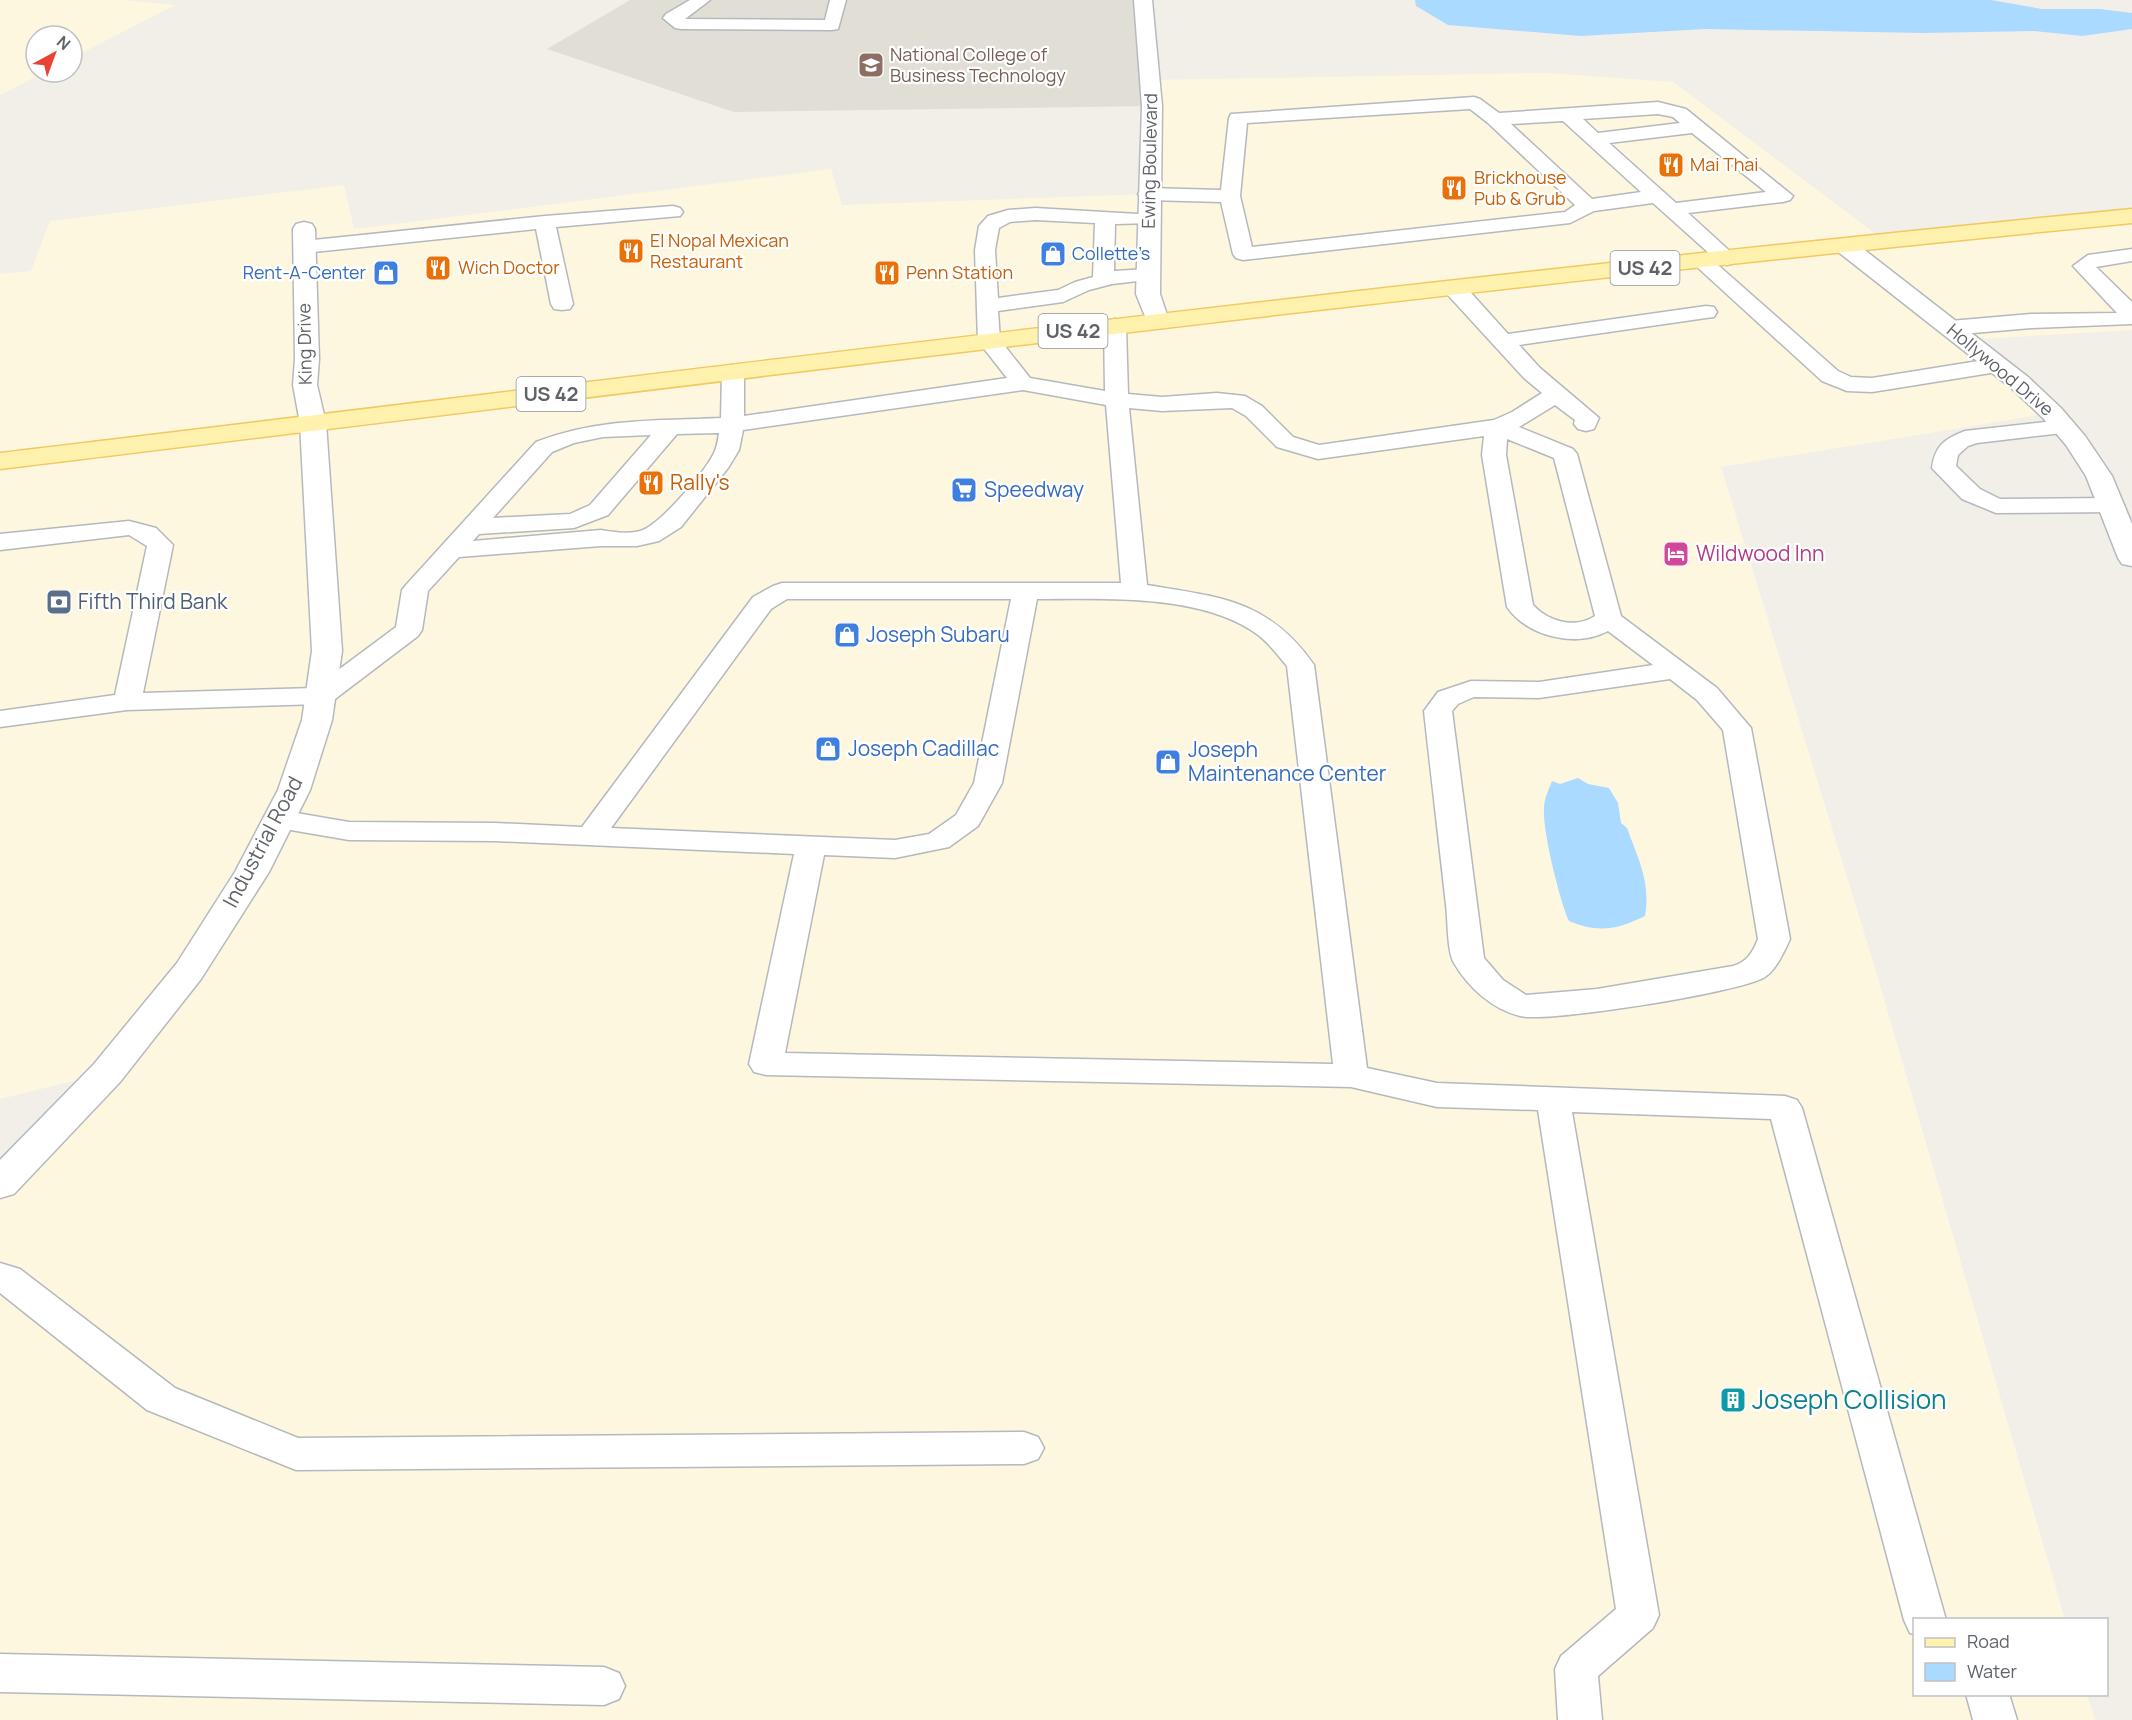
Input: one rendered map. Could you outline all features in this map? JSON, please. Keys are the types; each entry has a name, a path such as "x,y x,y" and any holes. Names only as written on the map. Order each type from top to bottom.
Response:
{"main road":[{"name":"US 42","path":"0,461 1157,321 2132,216"}],"street":[{"name":"Ewing Boulevard","path":"1143,0 1151,80 1148,294 1157,321"},
{"name":"King Drive","path":"304,238 307,359 304,385 313,423"},
{"name":"Hollywood Drive","path":"1845,246 2019,382 2076,441 2098,476 2112,505 2132,558"},
{"name":"Industrial Road","path":"0,1184 108,1073 189,971 252,872 294,790 317,720 327,651 313,423"}],"lane":[{"path":"702,0 672,18 681,24 832,25 838,0"},
{"path":"1588,206 1496,119 1474,103 1238,118 1230,196 1243,254 1570,217 1588,206 1657,196"},
{"path":"1496,119 1658,108 1678,113 1783,196 1672,209"},
{"path":"1566,115 1727,259"},
{"path":"1593,139 1696,127"},
{"path":"1148,194 1230,196"},
{"path":"304,238 673,212"},
{"path":"1023,383 989,341 985,250 989,226 995,220 1008,216 1035,214 1148,219"},
{"path":"1103,280 1105,217"},
{"path":"545,222 562,304"},
{"path":"1950,328 2031,321 2124,320 2129,311 2084,266 2095,259 2132,255"},
{"path":"1703,262 1830,376 1847,384 1872,385 1997,365"},
{"path":"988,306 1063,296 1082,286 1103,280 1148,275"},
{"path":"1455,289 1532,373 1587,418 1575,440 1609,619 1677,670 1707,694 1737,728 1774,939 1767,955 1751,971 1719,981 1554,1005 1524,1007 1492,990 1468,960 1438,711 1448,699 1472,689 1539,690 1677,670"},
{"path":"1503,342 1706,312"},
{"path":"1115,326 1116,400 1135,591"},
{"path":"450,550 601,538 621,540 651,536 669,526 726,453 733,425 733,372"},
{"path":"0,719 127,702 321,696 409,630 415,590 544,447 567,438 603,430 733,425 1023,383 1116,400 1162,404 1237,401 1254,411 1285,442 1318,452 1497,427 1522,419 1556,394"},
{"path":"1497,427 1575,440"},
{"path":"1497,427 1494,455 1520,607 1531,621 1555,629 1590,630 1609,619"},
{"path":"2063,427 1973,436 1960,441 1946,453 1944,468 1971,494 1996,506 2112,505"},
{"path":"471,527 574,521 588,516 599,510 670,428"},
{"path":"0,543 129,528 145,531 153,536 160,545 127,702"},
{"path":"590,836 762,603 782,591 1135,591 1213,605 1247,618 1272,632 1300,665 1351,1076"},
{"path":"279,819 349,831 495,832 895,849 938,841 968,820 988,783 1026,591"},
{"path":"811,845 766,1064 1351,1076 1437,1095 1785,1108 1924,1618"},
{"path":"1553,1100 1638,1615 1576,1669 1580,1720"},
{"path":"0,1277 7,1279 161,1399 296,1454 1024,1448"},
{"path":"0,1673 603,1686"},
{"path":"1987,1696 1995,1720"}],"shaded area":[{"path":"0,0 123,0 175,5 84,52 84,24 24,24 24,83 0,95"},
{"name":"National College of Business Technology","path":"630,0 1143,0 1152,106 734,112 547,49"},
{"path":"1547,73 1673,82 1885,241 2132,216 2132,330 1966,340 2052,413 1721,467 1874,965 2065,1618 1913,1618 1913,1696 2087,1696 2095,1720 0,1720 0,1184 106,1073 0,1099 0,274 31,271 50,221 344,185 354,229 831,169 842,205 1148,194 1151,80"}],"water":[{"path":"1415,0 1991,0 2042,9 2100,9 2132,13 2132,29 2082,36 2034,31 1923,33 1705,29 1581,36 1448,25 1416,6"},
{"path":"1578,778 1588,784 1609,788 1618,803 1621,823 1627,828 1645,881 1645,916 1616,927 1589,927 1569,921 1557,882 1549,848 1544,805 1552,781 1560,784"}],"place":[{"name":"National College of Business Technology","path":"871,65"},
{"name":"Mai Thai","path":"1671,165"},
{"name":"Brickhouse Pub & Grub","path":"1454,188"},
{"name":"El Nopal Mexican Restaurant","path":"631,251"},
{"name":"Collette’s","path":"1053,254"},
{"name":"Wich Doctor","path":"438,268"},
{"name":"Rent-A-Center","path":"386,273"},
{"name":"Penn Station","path":"887,273"},
{"name":"Rally's","path":"651,483"},
{"name":"Speedway","path":"964,490"},
{"name":"Wildwood Inn","path":"1676,554"},
{"name":"Fifth Third Bank","path":"59,602"},
{"name":"Joseph Subaru","path":"847,635"},
{"name":"Joseph Cadillac","path":"828,749"},
{"name":"Joseph Maintenance Center","path":"1168,762"},
{"name":"Joseph Collision","path":"1733,1400"}]}
